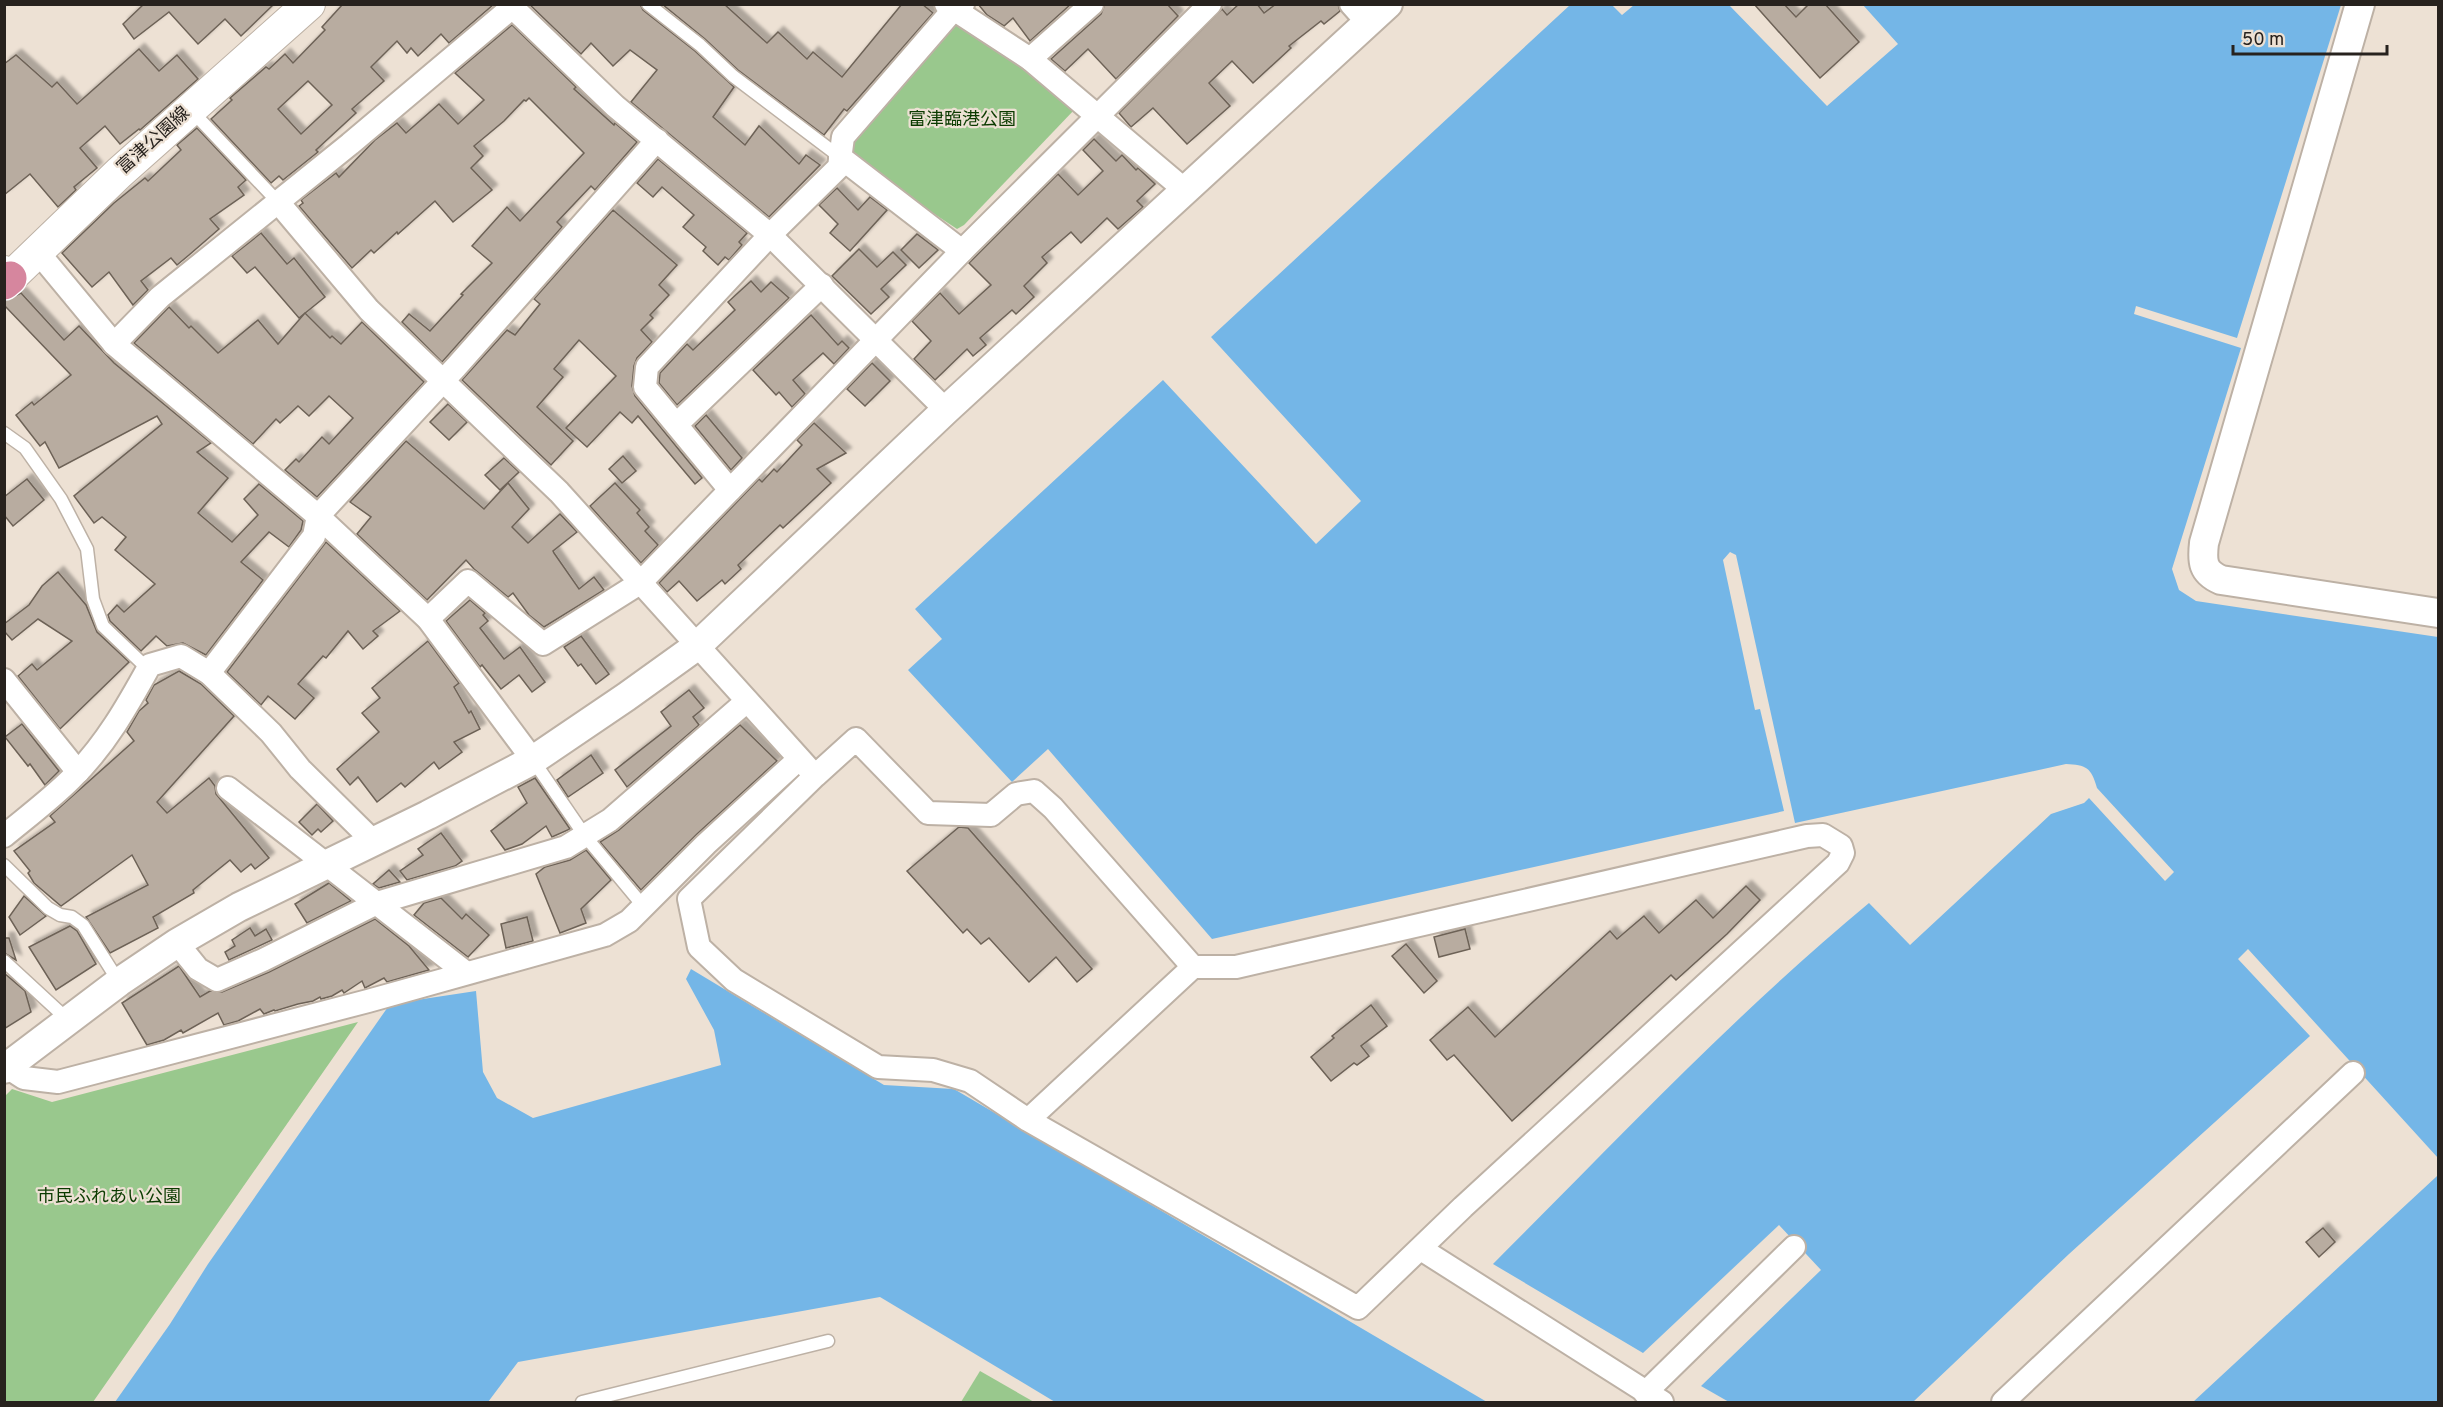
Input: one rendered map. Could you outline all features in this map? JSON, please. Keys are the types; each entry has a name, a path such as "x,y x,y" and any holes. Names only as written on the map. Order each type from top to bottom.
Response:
{"main road":[{"name":"富津公園線","path":"6,277 37,251 190,108 309,4"}],"street":[{"path":"1030,59 1092,4"},
{"path":"428,619 468,581 543,644 640,583 962,251 1210,4"},
{"path":"2360,4 2204,543 2202,562 2209,575 2221,580 2439,613"},
{"path":"114,344 160,297 513,6 615,106 770,235 946,410"},
{"path":"730,490 645,387 647,367 770,235 839,167 843,137 954,6 1030,59 1186,191"},
{"path":"799,759 706,844 629,921 604,934 368,1001 58,1082 24,1078 6,1068 119,982 177,944 239,907 533,760 697,646 946,410 1186,191 1369,11"},
{"path":"209,674 314,536 318,516 444,381 657,140"},
{"path":"840,157 962,251"},
{"path":"278,202 369,310 559,492 814,776"},
{"path":"37,251 114,344 318,516 428,619 533,760"},
{"path":"677,424 822,285"},
{"path":"4,836 78,772 120,718 150,665 181,656 209,674 271,733 300,769 373,841"},
{"path":"4,680 78,772"},
{"path":"177,944 198,969 217,980 263,960 377,903 566,847 610,820 747,701"},
{"path":"1028,1120 1193,967 1236,967 1806,836 1823,835 1841,846 1843,853 1838,863 1472,1199 1358,1308 1028,1120 970,1081 933,1070 878,1066 734,980 699,947 689,898 814,776 856,739 928,813 991,815 1016,794 1035,791 1053,808 1193,967"},
{"path":"228,788 324,865 465,972"},
{"path":"2003,1402 2352,1073"},
{"path":"1420,1249 1654,1398 1794,1247"}],"lane":[{"path":"648,4 700,45 733,76 840,157"},
{"path":"190,108 278,202"},
{"path":"4,433 25,448 61,499 87,549 93,599 103,626 148,669"},
{"path":"533,760 585,836 644,907"},
{"path":"4,865 48,908 60,915 72,917 83,925 119,982"},
{"path":"4,960 68,1020"},
{"path":"582,1402 828,1341"}],"green space":[{"name":"富津臨港公園","path":"951,20 1074,101 1075,109 964,225 957,229 850,158 848,140"},
{"name":"市民ふれあい公園","path":"358,1022 93,1402 5,1402 5,1096 12,1089 52,1102"},
{"path":"980,1371 1034,1402 961,1402"}],"water":[{"path":"1570,5 1612,5 1622,15 1634,5 1729,5 1827,106 1898,44 1863,5 2341,5 2237,338 2136,306 2134,314 2241,348 2172,569 2179,590 2196,601 2438,637 2438,1158 2248,949 2238,959 2310,1036 2069,1254 1913,1402 1729,1402 1701,1386 1821,1270 1779,1225 1643,1353 1493,1264 1724,1034 1819,945 1869,903 1910,945 2051,814 2084,803 2089,798 2165,881 2174,872 2097,788 2087,768 2066,764 1795,823 1736,555 1730,552 1723,560 1755,710 1760,709 1784,811 1212,939 1048,749 1012,782 908,670 942,639 915,609 1163,380 1316,544 1361,501 1211,337"},
{"path":"691,969 884,1085 954,1089 1487,1402 1055,1402 880,1297 518,1362 488,1402 115,1402 170,1324 208,1264 390,1004 476,991 483,1072 497,1098 533,1118 721,1065 714,1030 686,979"},
{"path":"2438,1175 2438,1402 2193,1402 2436,1177"}],"building":[{"path":"144,4 274,4 241,36 225,19 198,44 169,12 134,39 123,24"},
{"path":"343,4 494,4 449,43 441,34 418,56 411,48 407,53 397,41 371,67 384,81 352,109 356,113 316,150 318,152 283,180 279,176 271,183 211,119 232,100 230,98 285,54 293,63 325,30 322,27","holes":["308,81 332,105 301,134 278,109"]},
{"path":"529,4 640,4 643,10 695,51 734,87 713,117 745,145 759,126 799,164 806,155 820,165 769,217 631,102 657,70 630,50 613,66 591,43 581,54"},
{"path":"662,4 724,4 767,43 778,32 807,59 813,52 842,77 902,4 922,4 933,13 847,111 844,109 824,135 738,70"},
{"path":"978,4 1071,4 1030,41 1013,18 1004,26 987,15"},
{"path":"1105,4 1167,4 1178,16 1116,79 1088,49 1065,71 1051,59 1101,14"},
{"path":"1239,4 1257,4 1264,13 1276,4 1338,4 1340,11 1324,24 1321,21 1289,46 1291,48 1253,83 1232,61 1209,83 1230,106 1187,144 1153,108 1131,127 1119,113 1222,9 1227,15"},
{"path":"1754,4 1784,4 1796,17 1809,4 1825,4 1859,42 1820,78"},
{"path":"512,25 576,87 574,89 637,142 595,190 591,186 557,222 562,227 442,362 402,322 409,314 430,331 463,295 461,294 492,263 472,246 507,207 520,221 584,153 529,98 524,100 504,121 474,146 483,156 471,168 492,190 453,222 435,201 398,234 397,232 374,253 371,250 352,268 299,206 303,203 301,200 336,173 339,177 375,140 397,123 406,133 439,104 458,124 484,100 455,73"},
{"path":"139,49 159,71 177,55 198,79 140,130 120,144 105,126 80,148 97,168 74,187 76,190 58,207 30,174 4,195 4,64 16,55 52,87 57,82 77,104"},
{"path":"197,128 246,180 238,187 244,195 210,219 219,229 189,255 177,265 171,258 141,281 148,290 133,305 109,272 92,287 62,253 114,203 145,178 148,181 181,150 177,145"},
{"path":"1094,139 1116,161 1122,155 1136,170 1138,168 1155,184 1137,201 1143,207 1118,229 1107,218 1081,243 1071,232 1042,257 1047,263 1024,286 1034,297 1016,314 1012,310 980,338 986,345 973,356 967,349 935,380 914,359 931,341 912,321 940,293 959,314 991,285 969,263 1058,174 1078,195 1103,171 1083,150"},
{"path":"658,159 747,233 739,242 742,245 729,260 725,257 718,265 703,251 706,247 683,227 694,215 662,187 653,197 637,183"},
{"path":"837,188 858,210 870,197 887,210 850,251 830,233 838,224 819,205"},
{"path":"613,210 677,265 659,285 669,295 650,315 653,318 641,330 652,342 637,358 632,386 635,396 702,478 695,484 638,416 632,423 620,412 587,447 566,428 616,376 579,340 554,369 563,377 537,407 573,441 551,465 462,380 507,330 515,335 540,304 534,299"},
{"path":"261,233 287,264 294,258 325,297 299,318 255,267 247,273 232,256"},
{"path":"917,234 938,250 919,268 901,250"},
{"path":"859,249 877,267 893,252 906,265 881,289 889,297 871,314 832,276"},
{"path":"751,281 761,292 771,282 789,298 677,405 659,383 660,373 687,344 693,350 735,310 728,302"},
{"path":"21,293 64,340 79,326 114,363 211,443 197,452 228,478 198,513 232,542 258,515 244,499 259,484 303,521 301,530 289,547 269,532 241,562 263,580 206,655 183,643 167,646 156,636 141,651 110,621 108,615 117,605 124,612 155,584 115,550 126,537 102,517 94,523 74,496 162,424 157,416 59,468 45,442 40,446 16,415 32,402 34,405 71,375 4,305 4,301"},
{"path":"169,307 218,353 258,320 278,344 305,313 330,338 332,336 341,344 362,322 424,382 317,497 285,470 296,459 299,462 322,437 329,444 353,418 329,396 309,416 298,406 280,423 276,419 253,444 134,343"},
{"path":"811,315 838,345 842,341 849,348 834,364 823,353 793,380 805,394 792,407 779,392 776,395 753,370"},
{"path":"872,363 890,381 865,406 847,389"},
{"path":"448,404 467,422 449,440 430,422"},
{"path":"706,415 742,458 731,470 695,426"},
{"path":"814,423 846,453 817,469 831,483 783,528 780,525 738,565 741,569 725,584 722,580 697,601 679,581 667,592 659,583 759,479 762,482 774,469 777,472 802,445 797,440"},
{"path":"406,441 484,509 508,483 529,509 512,527 528,543 560,514 577,532 553,551 554,553 579,589 594,577 604,590 544,627 529,615 513,593 508,597 466,560 427,600 357,534 371,517 350,502"},
{"path":"623,456 636,471 622,483 609,469"},
{"path":"504,458 519,472 500,490 485,475"},
{"path":"27,479 44,500 13,526 4,515 4,497"},
{"path":"615,483 640,510 637,513 649,527 645,531 658,545 641,563 590,506"},
{"path":"326,542 400,611 373,631 378,636 363,649 348,631 326,658 323,656 298,684 314,698 295,719 268,696 261,705 227,672"},
{"path":"58,572 86,605 97,632 129,662 60,729 18,676 32,664 37,670 72,641 38,619 12,640 4,631 4,624 29,605 42,586"},
{"path":"470,600 485,613 483,615 488,621 480,628 504,659 520,647 545,682 532,692 519,675 501,689 482,665 480,667 446,621"},
{"path":"581,636 609,674 596,684 581,664 578,666 564,647"},
{"path":"428,641 459,683 454,687 469,713 471,711 480,729 454,742 462,752 439,769 434,762 405,787 401,783 377,802 358,777 350,785 337,769 379,732 362,713 380,698 372,688"},
{"path":"179,671 201,684 234,716 157,802 167,813 209,778 215,786 216,794 269,858 255,869 251,864 241,872 230,860 193,890 194,893 153,917 158,928 110,953 86,917 148,885 132,855 61,906 34,883 28,873 30,871 14,851 55,822 50,816 134,741 127,732 139,711 148,703 146,700 154,685"},
{"path":"689,690 704,708 693,717 699,725 627,787 615,770 671,726 661,712"},
{"path":"22,724 59,771 45,785 30,764 28,766 5,737"},
{"path":"740,725 777,761 697,834 641,890 600,842 619,830"},
{"path":"591,755 603,773 568,797 557,780"},
{"path":"535,778 570,829 552,837 546,826 522,844 505,850 491,831 527,803 518,787"},
{"path":"317,804 333,821 321,832 318,829 312,835 299,822"},
{"path":"959,827 968,828 1092,969 1077,982 1056,957 1029,982 989,938 981,944 967,929 963,933 907,871"},
{"path":"441,833 462,861 455,866 407,880 400,871 423,855 418,849"},
{"path":"586,850 611,880 581,909 586,923 560,933 536,874 545,867 570,860"},
{"path":"389,870 400,882 379,888 373,884"},
{"path":"329,883 351,901 307,923 295,904"},
{"path":"1746,886 1760,900 1727,934 1676,980 1671,975 1512,1121 1454,1055 1447,1060 1430,1040 1468,1007 1495,1037 1610,931 1617,939 1644,916 1659,933 1696,900 1713,918"},
{"path":"24,896 46,916 20,935 9,917"},
{"path":"441,898 462,919 466,914 489,935 468,957 414,915 424,903"},
{"path":"527,917 533,941 506,948 501,924"},
{"path":"375,919 409,946 429,970 387,982 384,978 365,988 362,981 344,993 342,990 332,996 321,999 320,997 264,1014 260,1009 238,1021 224,1025 218,1013 183,1033 181,1030 164,1040 147,1045 122,1003 179,966 200,997 210,991 222,992 269,972"},
{"path":"70,926 77,931 96,964 56,990 29,947"},
{"path":"250,928 255,936 266,929 272,940 229,960 225,952 235,946 232,940"},
{"path":"1465,929 1470,949 1439,957 1434,937"},
{"path":"4,938 9,938 16,960 4,953"},
{"path":"1406,944 1437,981 1424,993 1392,956"},
{"path":"4,973 25,991 31,1012 4,1029"},
{"path":"1371,1005 1387,1026 1361,1046 1369,1056 1357,1065 1354,1063 1331,1081 1311,1057 1334,1038 1332,1036"},
{"path":"2323,1228 2335,1242 2319,1257 2306,1242"}]}
